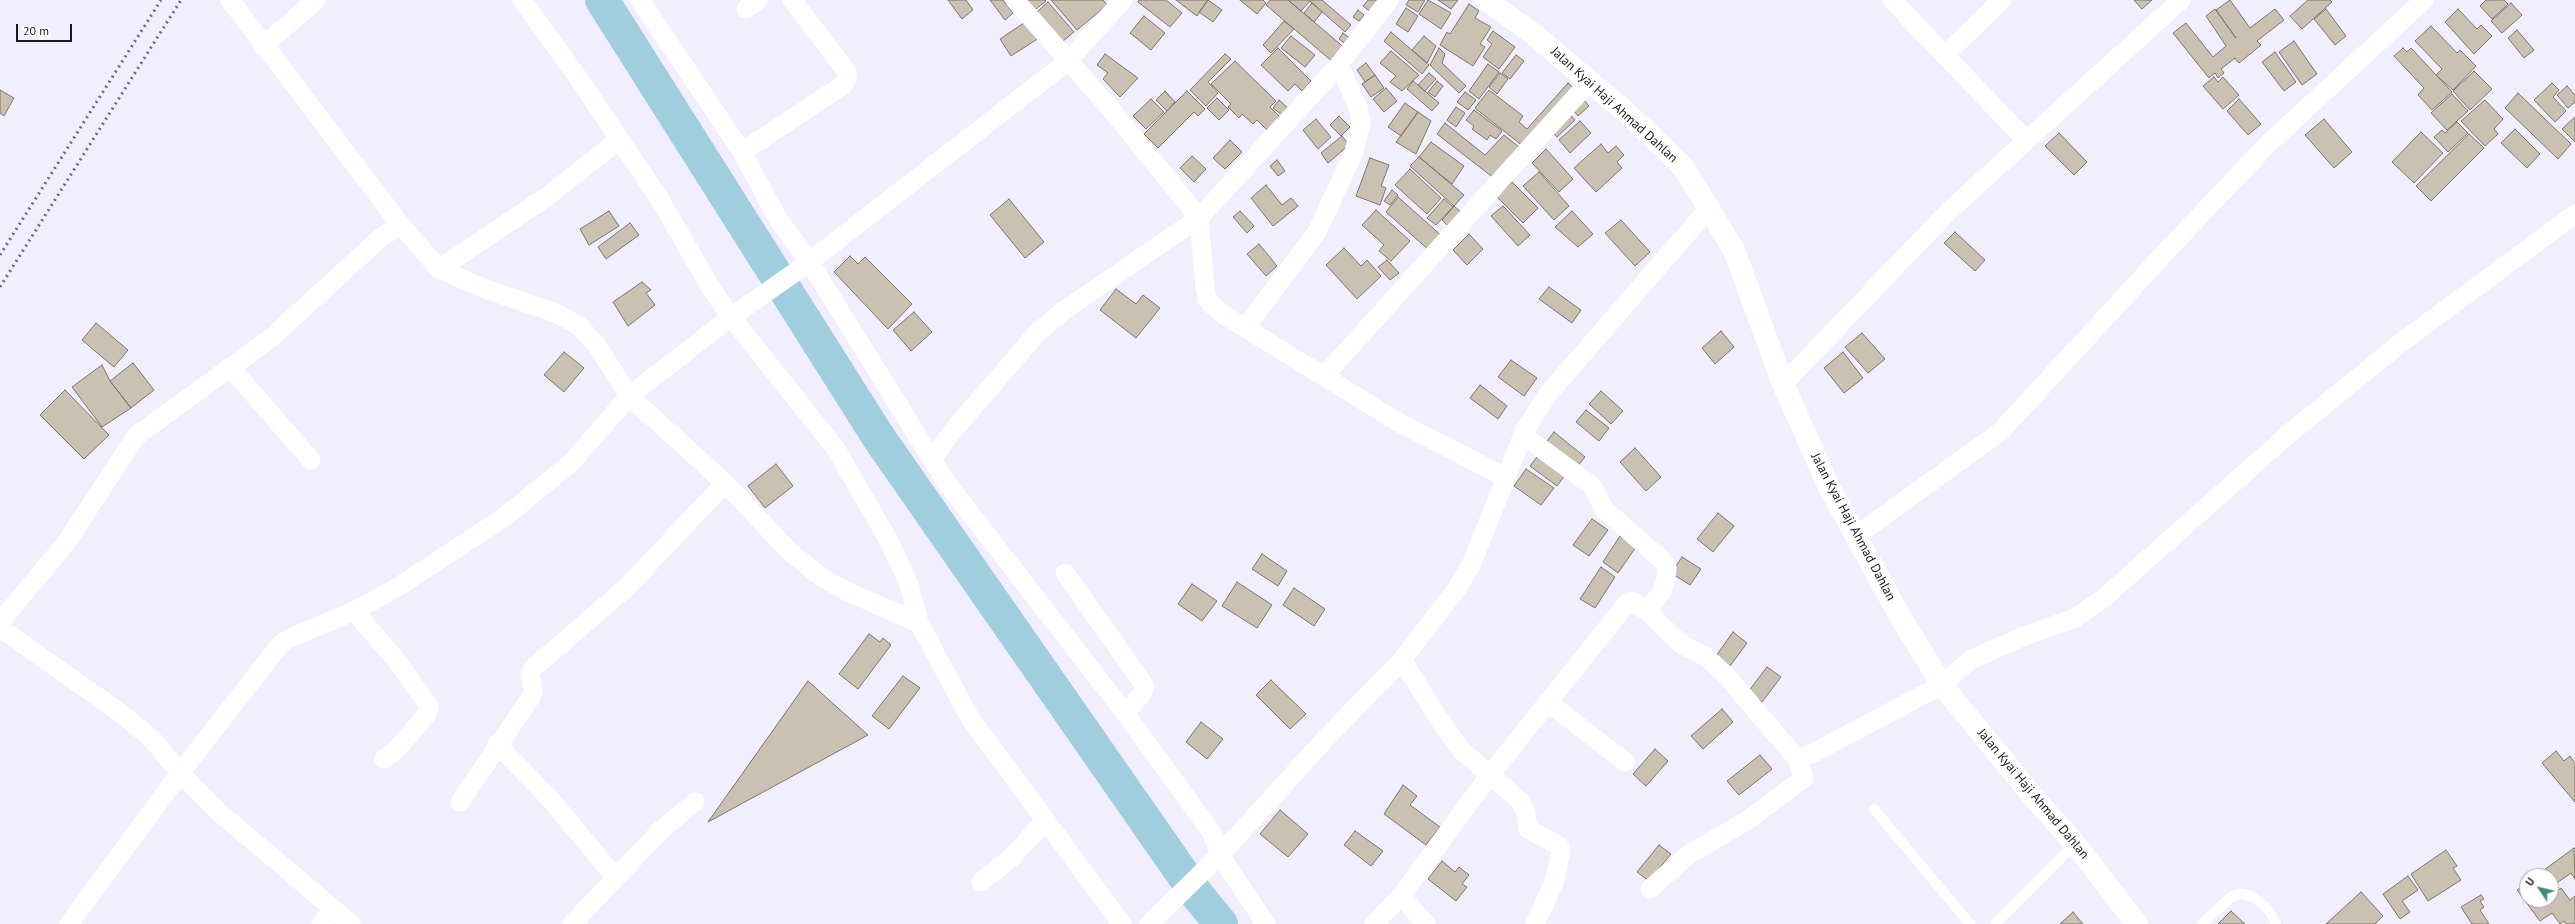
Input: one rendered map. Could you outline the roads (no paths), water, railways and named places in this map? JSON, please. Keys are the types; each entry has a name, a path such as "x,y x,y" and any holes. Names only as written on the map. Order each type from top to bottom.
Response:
{"street":[{"path":"230,0 263,46 400,224 439,269 488,290 556,313 579,326 596,344 629,396 725,483 801,562 846,591 918,623"},
{"path":"263,46 316,0"},
{"path":"522,0 577,76 659,198 711,288 731,317 836,449 890,541 909,584 918,623 970,718 1044,822 1122,924"},
{"path":"640,0 742,152 778,219 946,482 1125,713 1212,832 1215,859 1266,924"},
{"path":"742,152 843,85 847,79 846,72 792,0"},
{"path":"1016,0 1110,108 1199,218 1207,298 1224,315 1246,327 1398,422 1505,477"},
{"path":"69,924 180,773 279,646 288,639 354,611 398,587 503,518 571,463 629,396 731,317 761,299 1068,61 1123,0"},
{"path":"932,459 951,433 1036,333 1062,311 1199,218 1339,65 1389,0"},
{"name":"Jalan Kyai Haji Ahmad Dahlan","path":"1486,0 1532,33 1626,112 1684,168 1710,207 1734,250 1783,384 1829,487 1857,535 1901,618 1942,685 2031,794 2075,844 2137,924"},
{"path":"1892,0 2025,139"},
{"path":"1945,55 2002,0"},
{"path":"1783,384 1949,211 2025,139 2181,0"},
{"path":"1857,535 2000,432 2174,243 2268,144 2424,0"},
{"path":"1246,327 1317,232 1354,152 1361,123 1358,107 1339,65"},
{"path":"1324,376 1589,82"},
{"path":"439,269 545,198 619,140"},
{"path":"1149,924 1215,859 1328,736 1402,660 1456,590 1471,564 1523,435 1548,394 1710,207"},
{"path":"1797,759 1811,754 1942,685 1970,660 2022,637 2075,618 2105,597 2290,432 2402,342 2575,214"},
{"path":"0,622 66,543 136,436 271,338 378,240 400,224"},
{"path":"230,367 311,460"},
{"path":"1523,435 1592,486 1604,509 1663,561 1667,568 1666,580 1661,593 1647,611"},
{"path":"460,802 531,697 533,690 530,674 532,669 628,587 725,483"},
{"path":"1065,573 1145,686 1141,695 1125,713"},
{"path":"1374,924 1401,896 1489,776 1628,602 1636,602 1681,644 1706,657 1725,674 1797,759 1804,772 1804,778 1801,783 1748,820 1688,855 1650,890"},
{"path":"354,611 397,661 429,706 427,714 396,750 384,760"},
{"path":"0,628 122,714 152,739 180,773 327,917 351,924"},
{"path":"1402,660 1443,726 1461,750 1489,776 1520,801 1526,813 1528,829 1544,839 1554,841 1560,849 1555,880 1535,924"},
{"path":"1548,702 1625,762"},
{"path":"498,744 550,800 615,877"},
{"path":"572,924 661,830 695,802"},
{"path":"981,882 1011,858 1044,822"},
{"path":"1401,896 1426,924"}],"lane":[{"path":"1874,809 1970,924"},
{"path":"1995,924 2075,844"},
{"path":"2202,924 2232,896 2242,894 2252,896 2264,905 2270,912 2276,924"}],"waterway":[{"path":"602,0 879,438 1198,896 1221,924"}],"railway":[{"path":"0,255 161,0"},
{"path":"0,287 181,0"}]}
